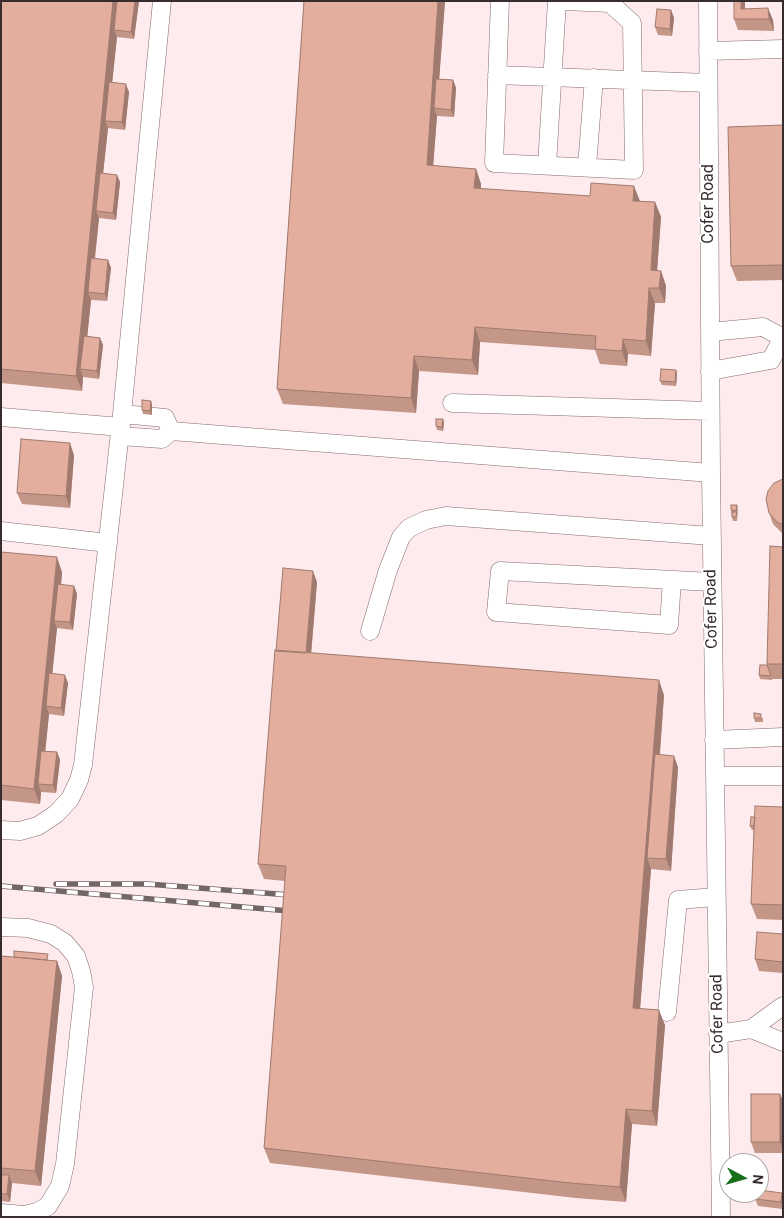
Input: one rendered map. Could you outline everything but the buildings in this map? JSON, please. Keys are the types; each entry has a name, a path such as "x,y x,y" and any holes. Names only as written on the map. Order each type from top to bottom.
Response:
{"street":[{"path":"1,830 20,831 38,826 56,814 70,799 79,780 83,765 121,426 162,1"},
{"path":"500,1 494,163 588,166 634,170 632,23 610,3 564,1"},
{"path":"547,165 557,1"},
{"name":"Cofer Road","path":"708,1 711,536 721,1217"},
{"path":"708,51 783,49"},
{"path":"497,75 708,83"},
{"path":"588,166 594,78"},
{"path":"710,332 763,327 782,337 771,360 710,371"},
{"path":"452,403 710,411"},
{"path":"1,417 121,426 162,439 171,431 711,473"},
{"path":"370,631 388,570 401,537 409,528 426,520 446,516 711,536"},
{"path":"1,531 108,543"},
{"path":"672,580 669,625 496,612 500,571 712,582"},
{"path":"714,740 783,737"},
{"path":"715,776 783,776"},
{"path":"667,1012 678,900 716,897"},
{"path":"1,927 36,930 51,934 65,943 76,956 82,971 84,987 65,1164 60,1186 48,1206 37,1212 24,1215 1,1214"},
{"path":"718,1034 751,1029 783,1006"},
{"path":"751,1029 783,1042"}],"railway":[{"path":"56,884 147,884 290,895"},
{"path":"1,886 289,911"}]}
